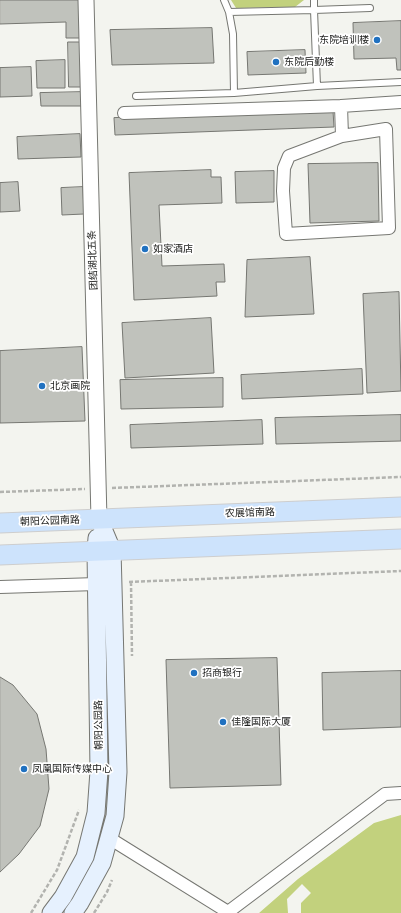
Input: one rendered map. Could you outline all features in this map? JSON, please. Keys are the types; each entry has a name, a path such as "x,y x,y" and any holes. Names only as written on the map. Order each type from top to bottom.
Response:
{"main road":[{"name":"农展馆南路","path":"99,519 401,507"},
{"name":"朝阳公园南路","path":"0,523 99,519"},
{"name":"朝阳公园路","path":"52,913 63,897 85,857 96,813 99,771 104,583 104,551 99,519"},
{"path":"0,555 401,539"},
{"name":"朝阳公园路","path":"73,913 102,863 115,816 118,772 104,583"}],"street":[{"name":"团结湖北五条","path":"86,0 99,519"},
{"path":"124,112 342,106 401,102"},
{"path":"342,106 342,136"},
{"path":"386,129 389,228 286,234 283,183 284,168 289,156 342,136 386,129"},
{"path":"0,587 104,583"},
{"path":"109,838 228,912 385,794 401,793"}],"lane":[{"path":"224,0 233,34 234,93"},
{"path":"314,0 317,86"},
{"path":"228,12 370,8"},
{"path":"136,96 234,93 317,86 401,82"}],"path":[{"path":"0,492 401,477"},
{"path":"104,583 401,571"},
{"path":"31,913 57,870 79,811 80,804"}],"green space":[{"path":"231,0 304,0 295,7 236,8"},
{"path":"401,815 401,913 301,913 301,903 311,893 302,884 287,899 288,913 259,913 298,879 374,823"}],"building":[{"path":"0,0 82,0 83,38 66,38 66,22 0,24"},
{"name":"东院培训楼","path":"401,21 401,70 397,70 396,58 354,59 353,23"},
{"path":"212,28 214,63 112,65 110,30"},
{"path":"68,42 82,42 83,87 69,87"},
{"name":"东院后勤楼","path":"305,50 306,73 248,75 247,52"},
{"path":"65,60 65,88 37,88 36,61"},
{"path":"31,67 32,96 0,97 0,68"},
{"path":"83,92 83,106 41,106 40,93"},
{"path":"333,111 334,127 115,135 114,118"},
{"path":"80,134 81,157 18,159 17,137"},
{"path":"378,163 379,221 310,223 308,164"},
{"path":"211,170 211,177 221,177 222,203 159,205 162,266 224,264 225,282 216,282 217,296 134,300 129,173"},
{"path":"274,171 274,202 236,203 235,172"},
{"path":"18,182 20,211 0,212 0,183"},
{"path":"83,187 84,214 62,215 61,188"},
{"path":"310,257 314,314 245,317 247,260"},
{"path":"399,292 401,391 367,393 363,294"},
{"path":"211,318 214,373 125,378 122,323"},
{"name":"北京画院","path":"82,347 85,421 0,423 0,351"},
{"path":"362,369 363,394 242,399 241,375"},
{"path":"223,378 223,407 121,409 120,380"},
{"path":"401,415 401,441 276,444 275,418"},
{"path":"262,420 263,444 131,448 130,425"},
{"name":"佳隆国际大厦","path":"277,658 281,785 170,788 166,660"},
{"path":"401,671 401,727 323,730 322,673"},
{"name":"凤凰国际传媒中心","path":"0,677 13,685 37,714 46,749 49,789 40,826 19,854 0,872"}],"place":[{"name":"东院培训楼","path":"377,40"},
{"name":"东院后勤楼","path":"276,62"},
{"name":"如家酒店","path":"145,249"},
{"name":"北京画院","path":"42,386"},
{"name":"招商银行","path":"194,673"},
{"name":"佳隆国际大厦","path":"223,722"},
{"name":"凤凰国际传媒中心","path":"24,769"}]}
